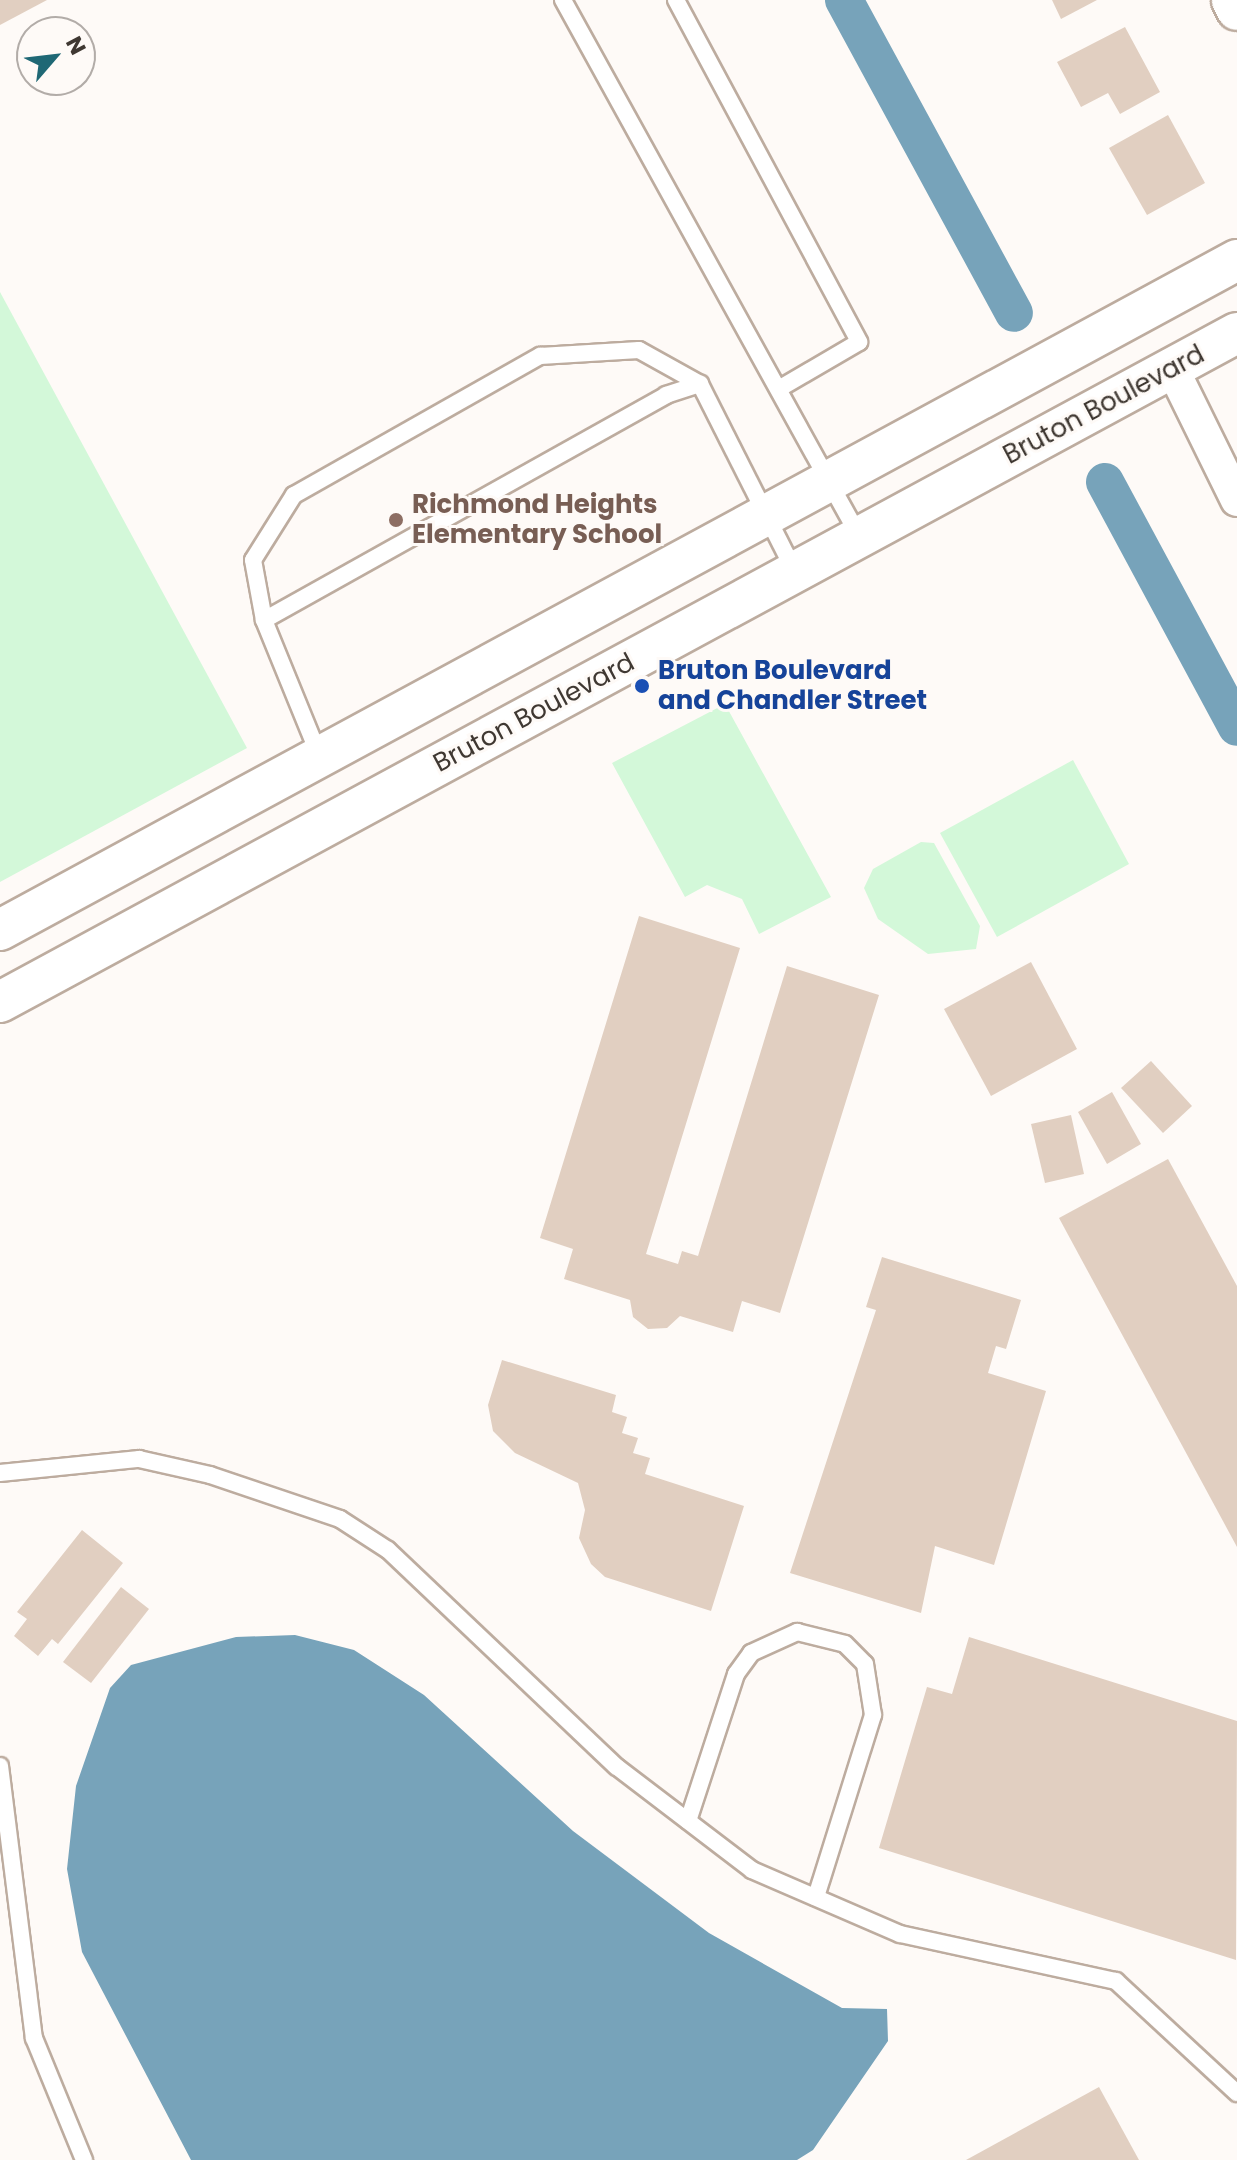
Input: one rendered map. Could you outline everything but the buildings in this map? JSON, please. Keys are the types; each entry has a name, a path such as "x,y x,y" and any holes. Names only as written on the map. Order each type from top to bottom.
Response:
{"street":[{"path":"1232,0 1237,10"},
{"path":"0,930 1237,260"},
{"name":"Bruton Boulevard","path":"0,1002 1237,333"},
{"path":"1172,368 1237,500"},
{"path":"320,757 349,813"}],"lane":[{"path":"563,0 782,387 860,537"},
{"path":"676,0 859,342 782,387"},
{"path":"320,757 264,620 253,560 294,495 540,356 639,350 700,384 795,572"},
{"path":"264,620 666,395 700,384"},
{"path":"0,1473 139,1459 210,1475 340,1519 388,1550 617,1767 752,1870 900,1934 1116,1981 1237,2093"},
{"path":"688,1821 736,1674 751,1653 797,1632 845,1644 865,1664 873,1715 816,1897"},
{"path":"0,1766 34,2038 84,2160"}],"green space":[{"path":"0,292 247,748 0,882"},
{"path":"725,704 831,897 759,934 742,899 707,885 685,897 612,763"},
{"path":"1073,760 1129,864 997,937 940,833"},
{"path":"921,842 934,843 980,926 976,949 928,954 878,919 864,888 873,869"}],"water":[{"path":"295,1635 354,1650 424,1695 573,1831 709,1933 842,2008 887,2009 888,2041 813,2150 797,2160 191,2160 82,1952 67,1869 76,1786 110,1688 131,1665 236,1637"}],"waterway":[{"path":"844,0 1014,313"},
{"path":"1105,482 1237,727"}],"place":[{"name":"Richmond Heights Elementary School","path":"396,520"},
{"name":"Bruton Boulevard and Chandler Street","path":"642,686"}]}
